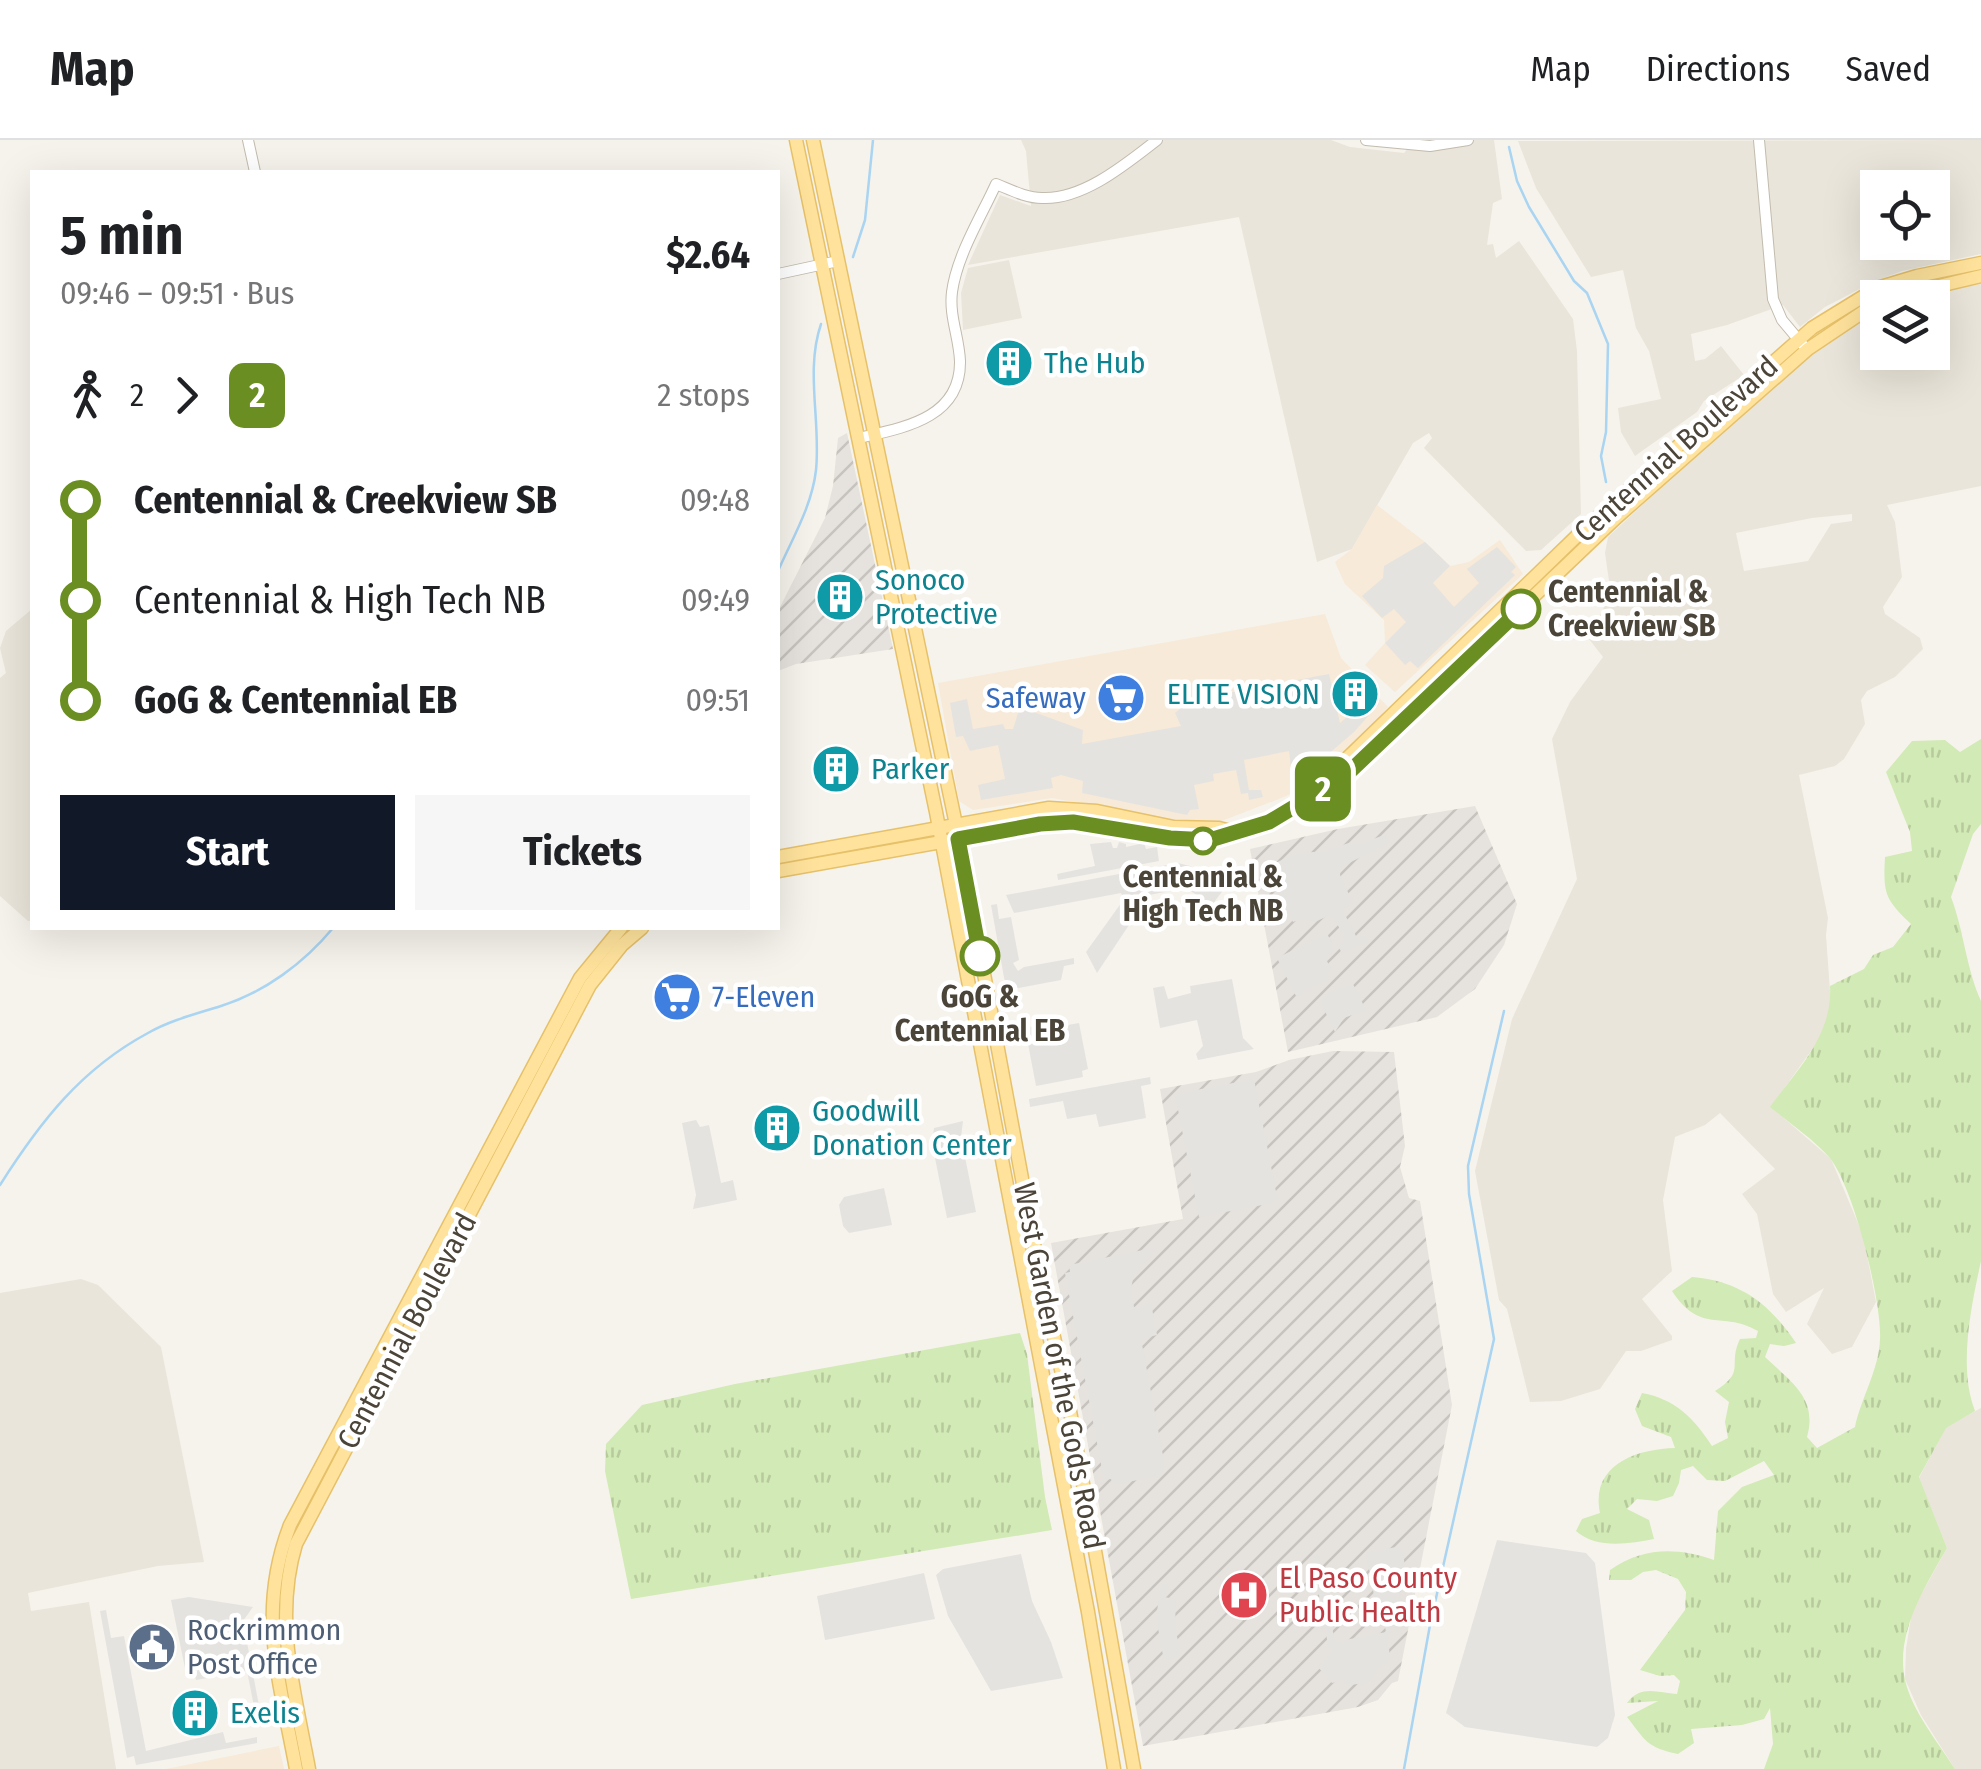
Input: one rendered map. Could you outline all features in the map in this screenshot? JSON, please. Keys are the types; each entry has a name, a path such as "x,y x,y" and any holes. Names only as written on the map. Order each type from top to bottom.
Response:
{"main road":[{"name":"West Garden of the Gods Road","path":"796,140 942,842 1088,1612 1114,1769"},
{"name":"West Garden of the Gods Road","path":"813,140 958,839 1036,1254 1070,1411 1134,1769"},
{"name":"Centennial Boulevard","path":"780,871 1040,824 1073,822 1186,840 1220,840 1282,815 1344,777 1827,317 1876,288 1981,262"},
{"path":"1950,282 1981,276"},
{"name":"Centennial Boulevard","path":"1328,785 1336,769 1618,498 1803,344 1860,312"},
{"name":"Centennial Boulevard","path":"780,857 1028,810 1067,808 1174,828 1234,832"},
{"name":"Centennial Boulevard","path":"296,1769 270,1617 275,1571 283,1543 580,978 619,930"},
{"name":"Centennial Boulevard","path":"309,1769 284,1630 288,1570 305,1525 590,985 613,955 640,930"},
{"path":"996,1126 1006,1148 1024,1244 1036,1254"},
{"path":"444,1262 445,1242 478,1171"}],"street":[{"path":"248,140 255,170"},
{"path":"859,438 928,418 949,398 960,361 952,318 953,285 996,184 1031,197 1062,196 1103,177 1157,140"},
{"path":"1366,140 1430,146 1468,140"},
{"path":"1759,140 1773,299 1778,313 1803,344"},
{"path":"780,274 838,261"}],"shaded area":[{"path":"1021,140 1331,140 1350,147 1404,153 1415,140 1494,140 1502,199 1493,203 1487,245 1493,244 1496,258 1519,241 1573,319 1581,514 1541,550 1526,551 1424,448 1432,438 1429,433 1413,443 1352,549 1317,562 1239,217 968,265 1000,195 1031,206 1026,151"},
{"path":"1981,140 1981,254 1878,280 1860,280 1860,289 1825,307 1800,327 1783,305 1691,334 1695,361 1705,359 1721,346 1744,375 1635,456 1621,432 1618,408 1661,399 1649,351 1636,328 1623,270 1591,277 1536,188 1518,141"},
{"path":"1009,260 1022,318 963,330 961,293 968,268"},
{"path":"1981,284 1981,486 1887,505 1895,522 1902,577 1883,607 1885,614 1920,638 1923,649 1895,677 1867,691 1861,700 1865,724 1844,759 1835,766 1799,775 1828,918 1831,1005 1823,1034 1771,1107 1831,1159 1863,1235 1876,1302 1852,1347 1832,1354 1807,1324 1824,1288 1786,1312 1773,1294 1757,1214 1742,1194 1775,1169 1720,1113 1705,1125 1675,1137 1663,1200 1672,1271 1642,1299 1672,1340 1641,1351 1626,1351 1600,1389 1561,1401 1530,1402 1507,1309 1499,1300 1475,1171 1512,1019 1577,879 1552,739 1570,702 1603,657 1589,639 1606,603 1608,537 1714,438 1827,342 1860,322 1860,370 1950,370 1950,290","holes":["1852,514 1852,521 1831,524 1808,561 1744,571 1736,533"]},
{"path":"847,433 893,649 796,664 780,670 780,607 825,518 838,438"},
{"path":"1377,505 1450,566 1469,562 1500,540 1523,574 1395,692 1365,665 1385,643 1384,620 1345,584 1335,562 1352,549"},
{"path":"1425,542 1450,566 1433,583 1454,607 1479,583 1467,569 1497,547 1516,567 1511,572 1515,575 1418,668 1410,661 1405,665 1385,643 1406,622 1394,609 1382,618 1362,596 1383,578 1384,566"},
{"path":"30,611 30,921 0,896 0,678 6,673 0,648 6,631"},
{"path":"1325,614 1341,658 1388,707 1358,743 1305,787 1219,822 1178,822 1052,798 973,810 959,801 938,683"},
{"path":"1329,674 1340,723 1372,696 1379,704 1354,732 1297,781 1292,776 1289,751 1244,760 1249,790 1261,790 1263,797 1249,800 1248,793 1241,794 1236,770 1213,774 1214,781 1194,785 1199,809 1190,810 1187,815 1082,793 1083,781 1061,775 1051,778 1053,788 981,800 978,785 1005,779 998,745 970,751 963,736 956,737 950,703 967,699 973,729 1003,724 1005,729 1013,729 1020,707 1083,730 1082,744 1181,726 1175,713 1190,700"},
{"path":"1475,806 1517,904 1504,945 1475,989 1437,1017 1288,1052 1250,849 1338,829"},
{"path":"1384,835 1389,843 1341,867 1340,875 1353,903 1342,909 1357,938 1365,935 1368,941 1342,953 1339,948 1344,937 1332,914 1315,922 1305,918 1293,922 1269,873 1274,870 1272,865 1293,854 1323,851 1352,842 1360,844"},
{"path":"1111,842 1113,848 1119,842 1126,847 1144,843 1146,849 1157,847 1159,861 1058,880 1057,874 1095,866 1090,844"},
{"path":"1178,863 1190,866 1224,889 1212,905 1186,888 1149,895 1097,973 1086,952 1124,899 1121,893 1014,913 1006,895"},
{"path":"997,904 999,919 1011,917 1019,960 1013,963 1018,971 1074,958 1074,964 1064,966 1061,980 1013,989 1012,981 1005,983 991,905"},
{"path":"1327,933 1335,951 1325,957 1332,971 1327,974 1329,979 1296,996 1277,958"},
{"path":"1232,979 1243,1038 1254,1049 1198,1060 1196,1054 1203,1046 1197,1020 1160,1028 1153,988 1164,986 1168,999 1191,993 1190,986"},
{"path":"1352,982 1366,1010 1344,1018 1335,1032 1319,999"},
{"path":"1061,1021 1062,1026 1079,1023 1088,1069 1082,1071 1083,1077 1036,1086 1025,1028"},
{"path":"1333,1051 1394,1052 1405,1146 1400,1167 1409,1198 1420,1201 1452,1405 1398,1681 1378,1700 1358,1707 1143,1746 1051,1243 1183,1219 1160,1089 1256,1072"},
{"path":"1150,1077 1151,1084 1141,1086 1146,1118 1099,1127 1096,1114 1067,1119 1063,1101 1030,1107 1029,1099"},
{"path":"1254,1079 1278,1202 1199,1217 1175,1094"},
{"path":"696,1120 700,1127 709,1125 721,1183 733,1180 737,1200 693,1209 696,1195 682,1123"},
{"path":"963,1121 961,1137 976,1212 947,1218 932,1143 934,1128"},
{"path":"884,1188 892,1225 849,1233 843,1226 839,1205 844,1197"},
{"path":"1153,1248 1154,1254 1134,1274 1131,1289 1134,1307 1151,1303 1157,1335 1141,1339 1164,1461 1163,1475 1113,1485 1111,1479 1104,1480 1065,1273 1070,1272 1069,1265"},
{"path":"81,1279 98,1285 161,1347 204,1562 158,1566 28,1593 31,1611 89,1602 116,1769 0,1769 0,1293"},
{"path":"1981,1408 1981,1769 1955,1769 1921,1715 1905,1679 1906,1649 1912,1611 1947,1548 1919,1478 1946,1427"},
{"path":"1497,1540 1586,1553 1595,1563 1615,1715 1608,1738 1597,1747 1465,1727 1446,1713"},
{"path":"1401,1546 1405,1565 1401,1567 1399,1604 1394,1605 1388,1639 1390,1658 1374,1674 1374,1681 1346,1686 1344,1680 1332,1683 1318,1667 1330,1656 1312,1556 1318,1555 1335,1642 1386,1632 1383,1617 1378,1617 1366,1553"},
{"path":"1021,1554 1032,1601 1063,1678 991,1691 948,1616 936,1575 943,1569"},
{"path":"924,1573 935,1619 825,1640 817,1596"},
{"path":"1162,1581 1168,1583 1164,1597 1175,1599 1176,1633 1182,1655 1164,1661 1156,1617"},
{"path":"189,1597 253,1607 243,1621 263,1727 258,1727 247,1671 196,1680 194,1672 186,1673 171,1600"},
{"path":"106,1610 111,1638 124,1636 146,1751 223,1732 226,1743 257,1737 257,1743 136,1765 134,1756 127,1758 100,1611"},
{"path":"279,1746 284,1769 166,1769"}],"green space":[{"path":"1981,739 1981,824 1973,834 1951,897 1981,1001 1981,1261 1967,1356 1975,1411 1946,1428 1919,1477 1947,1548 1914,1611 1903,1662 1913,1703 1955,1769 1764,1769 1773,1744 1770,1708 1764,1719 1742,1725 1691,1729 1694,1743 1678,1754 1659,1749 1627,1717 1658,1701 1627,1703 1638,1693 1677,1694 1680,1681 1674,1675 1660,1676 1640,1670 1685,1610 1686,1592 1678,1579 1656,1570 1631,1580 1609,1580 1610,1570 1635,1557 1660,1551 1714,1560 1718,1511 1742,1487 1774,1475 1764,1461 1725,1481 1707,1480 1693,1466 1681,1470 1673,1496 1657,1501 1637,1499 1627,1509 1649,1520 1654,1539 1603,1543 1576,1531 1582,1519 1600,1513 1602,1483 1619,1463 1645,1452 1675,1448 1671,1437 1642,1426 1635,1409 1642,1393 1683,1411 1712,1446 1728,1438 1725,1422 1729,1402 1715,1391 1734,1373 1740,1339 1756,1338 1758,1331 1692,1313 1672,1291 1692,1277 1725,1283 1752,1296 1786,1329 1796,1343 1770,1344 1765,1357 1800,1392 1809,1412 1807,1437 1817,1448 1855,1427 1877,1362 1880,1339 1864,1244 1847,1192 1829,1157 1770,1107 1819,1036 1826,1020 1830,986 1864,969 1873,955 1893,947 1911,924 1891,902 1885,888 1885,857 1912,851 1910,832 1886,772 1912,741 1945,740 1960,752"},
{"path":"1020,1333 1027,1354 1052,1530 631,1599 605,1471 606,1444 642,1405 735,1384"}],"waterway":[{"path":"853,257 865,220 873,140"},
{"path":"1509,147 1517,181 1529,207 1574,281 1587,293 1608,344 1606,432 1601,456 1606,482"},
{"path":"780,567 814,483 814,360 821,324"},
{"path":"0,1185 47,1119 102,1063 157,1028 237,1000 268,984 309,953 331,930"},
{"path":"1404,1769 1430,1625 1494,1339 1469,1194 1468,1166 1504,1011"}],"bus line":[{"name":"2","path":"980,956 958,839 1073,822 1186,840 1220,840 1269,822 1344,777 1521,609"}],"place":[{"name":"The Hub","path":"1009,363"},
{"name":"Sonoco Protective","path":"840,597"},
{"name":"Centennial & Creekview SB","path":"1521,609"},
{"name":"ELITE VISION","path":"1355,694"},
{"name":"Safeway","path":"1121,698"},
{"name":"Parker","path":"836,769"},
{"name":"Centennial & High Tech NB","path":"1203,841"},
{"name":"GoG & Centennial EB","path":"980,956"},
{"name":"7-Eleven","path":"677,997"},
{"name":"Goodwill Donation Center","path":"777,1128"},
{"name":"El Paso County Public Health","path":"1244,1595"},
{"name":"Rockrimmon Post Office","path":"152,1647"},
{"name":"Exelis","path":"195,1713"}]}
